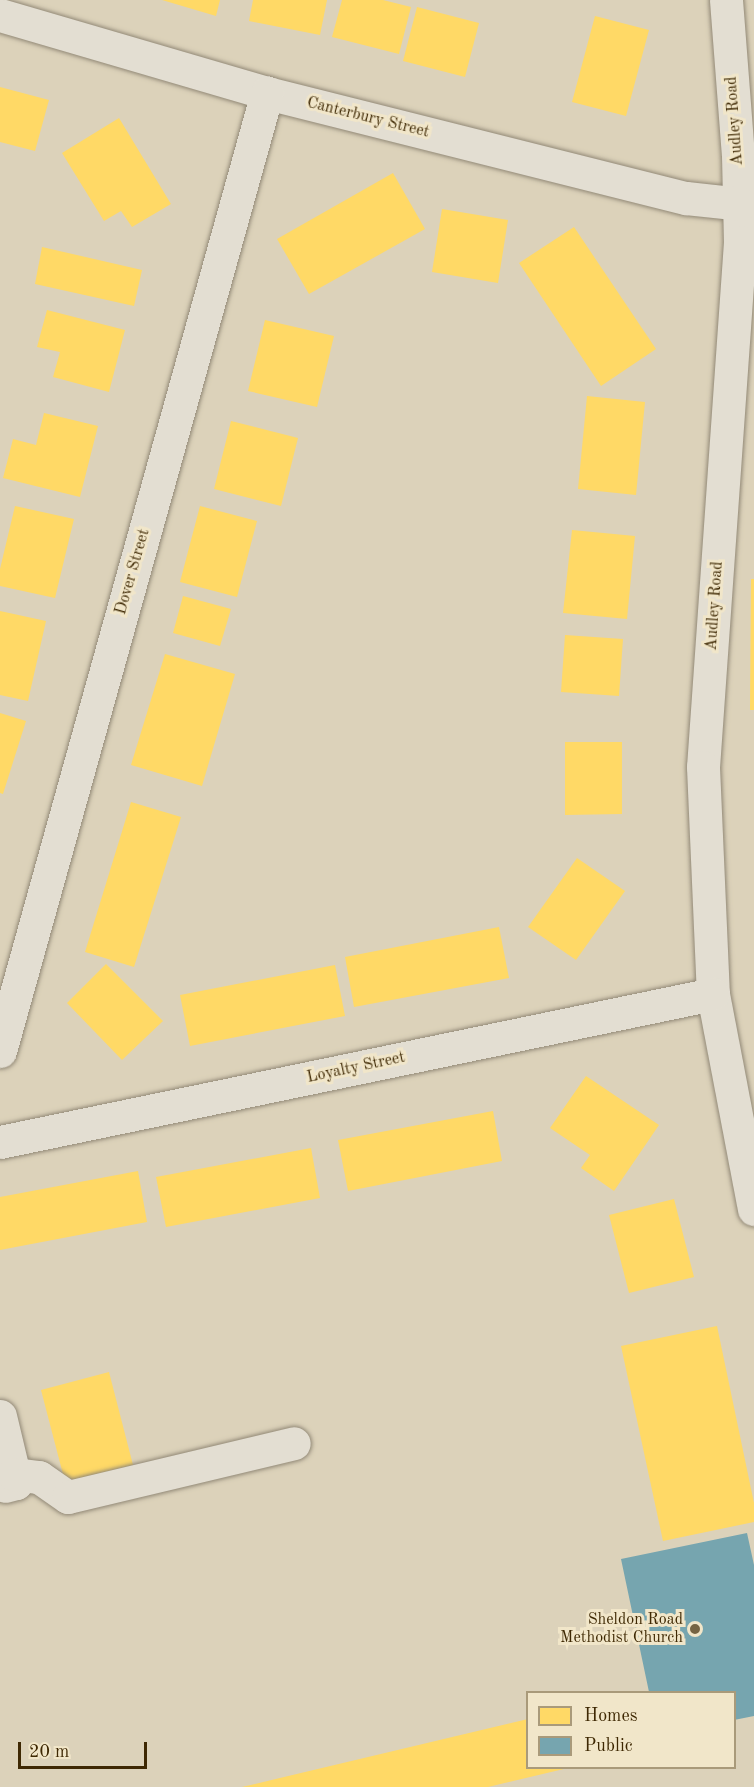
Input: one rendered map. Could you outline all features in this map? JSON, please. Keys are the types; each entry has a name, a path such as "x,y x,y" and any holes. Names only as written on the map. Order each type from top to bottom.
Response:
{"street":[{"name":"Audley Road","path":"726,0 741,204 741,411 703,767 712,994 754,1209"},
{"name":"Canterbury Street","path":"0,15 267,93 686,198 741,204"},
{"name":"Dover Street","path":"0,1051 267,93"},
{"name":"Loyalty Street","path":"0,1142 712,994"},
{"path":"0,1416 10,1481 39,1477 68,1497 294,1443"}],"building: Homes":[{"path":"162,0 220,0 216,16"},
{"path":"253,0 327,0 320,35 249,21"},
{"path":"342,0 383,0 411,7 399,54 332,37"},
{"path":"417,7 479,23 465,77 403,61"},
{"path":"595,16 649,30 626,116 572,102"},
{"path":"0,87 49,100 35,151 0,142"},
{"path":"119,118 171,204 132,227 121,211 104,221 62,153"},
{"path":"393,173 425,229 309,294 277,239"},
{"path":"442,209 508,220 498,283 432,272"},
{"path":"574,227 656,349 601,386 519,263"},
{"path":"42,247 142,270 134,306 35,284"},
{"path":"47,310 125,330 109,392 53,377 60,352 37,347"},
{"path":"265,320 334,336 317,407 248,391"},
{"path":"587,396 645,402 636,495 578,489"},
{"path":"44,413 98,426 80,497 3,478 13,439 36,445"},
{"path":"231,421 298,438 281,506 214,489"},
{"path":"15,506 74,519 55,598 0,586 0,569"},
{"path":"200,506 257,521 237,597 180,582"},
{"path":"572,530 635,536 627,619 563,613"},
{"path":"751,579 754,579 754,710 750,710"},
{"path":"183,596 231,609 220,646 173,633"},
{"path":"0,611 46,621 28,701 0,695"},
{"path":"565,635 623,639 619,696 561,692"},
{"path":"165,654 235,674 202,786 131,765"},
{"path":"0,713 26,721 3,794 0,793"},
{"path":"565,742 622,742 622,814 565,815"},
{"path":"131,802 181,817 134,967 85,952"},
{"path":"577,858 625,891 576,960 528,927"},
{"path":"499,927 509,978 354,1007 345,957"},
{"path":"106,964 163,1021 122,1060 67,1003"},
{"path":"335,965 345,1016 190,1046 180,995"},
{"path":"586,1076 659,1125 614,1191 581,1168 590,1155 550,1128"},
{"path":"493,1111 502,1161 348,1191 338,1140"},
{"path":"311,1148 320,1198 166,1227 156,1177"},
{"path":"138,1171 147,1222 0,1250 0,1197"},
{"path":"674,1199 694,1277 629,1293 609,1215"},
{"path":"717,1326 754,1503 754,1522 663,1541 621,1346"},
{"path":"109,1372 133,1465 65,1482 41,1390"},
{"path":"526,1719 526,1769 564,1769 488,1787 242,1787"}],"building: Public":[{"name":"Sheldon Road Methodist Church","path":"747,1533 754,1565 754,1716 736,1720 736,1691 649,1691 621,1559"}],"place":[{"name":"Sheldon Road Methodist Church","path":"695,1629"}]}
